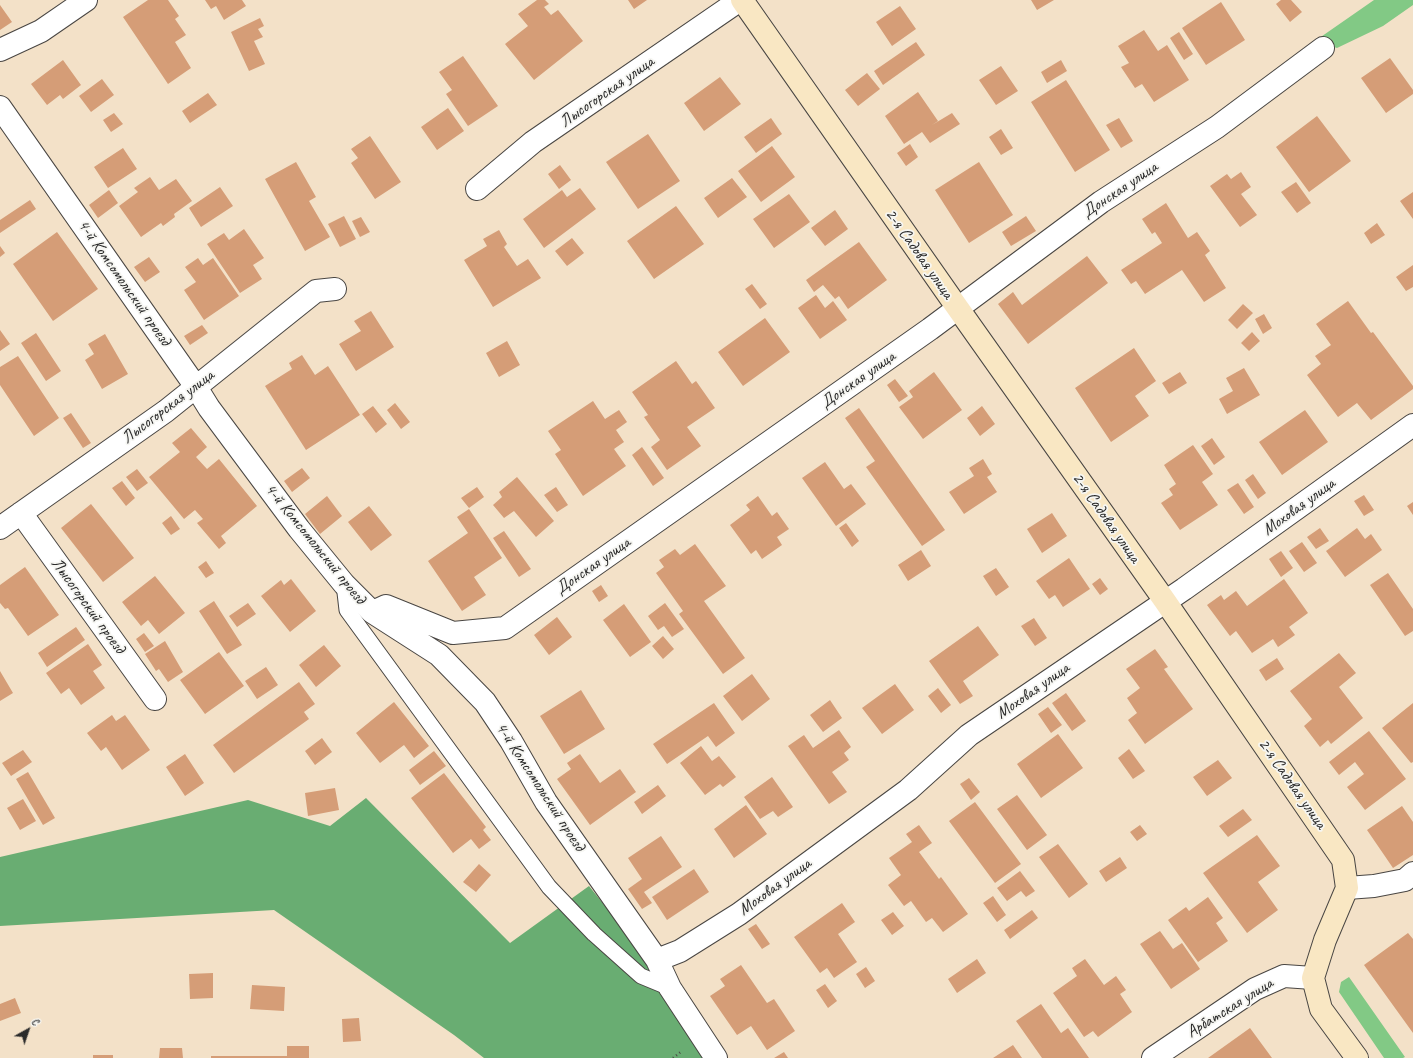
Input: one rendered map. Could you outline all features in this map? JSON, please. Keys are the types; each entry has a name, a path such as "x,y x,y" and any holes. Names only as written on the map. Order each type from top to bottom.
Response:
{"street":[{"path":"0,50 41,31 86,0"},
{"name":"Лысогорская улица","path":"477,189 533,142 741,0"},
{"name":"2-я Садовая улица","path":"741,0 1165,601 1343,860 1347,888"},
{"name":"Донская улица","path":"372,612 386,606 453,633 505,628 930,329 957,307 1101,202 1217,126 1323,48"},
{"name":"4-й Комсомольский проезд","path":"0,107 196,387 209,408 299,529 344,584 372,612 439,655 485,702 511,741 546,802 657,960 670,988 716,1058"},
{"name":"Лысогорская улица","path":"0,528 166,411 316,291 335,288"},
{"name":"Моховая улица","path":"657,960 680,951 739,914 908,790 969,735 1165,601 1413,425"},
{"name":"Лысогорский проезд","path":"21,513 155,699"},
{"path":"1357,1058 1321,1009 1313,978 1325,940 1347,888 1374,886 1405,880 1413,874"},
{"name":"Арбатская улица","path":"1153,1058 1255,989 1284,976 1313,978"}],"lane":[{"path":"344,584 347,610 549,887 594,934 641,976 670,988"}],"green space":[{"path":"1374,0 1413,0 1413,5 1383,26 1337,48 1315,41"},
{"path":"366,798 510,943 589,886 634,942 704,1058 484,1058 454,1035 274,910 0,926 0,857 248,800 330,826"},
{"path":"1349,977 1405,1057 1384,1058 1339,992 1341,982"}],"building":[{"path":"148,0 168,0 179,16 175,19 186,35 175,42 191,68 168,84 123,17"},
{"path":"205,0 242,0 246,6 224,20 216,6 211,9"},
{"path":"537,0 545,0 549,4 544,7 551,15 558,10 583,41 534,80 505,44 528,26 518,14"},
{"path":"628,0 647,0 634,9"},
{"path":"1031,0 1054,0 1037,10"},
{"path":"1281,0 1291,0 1302,12 1290,22 1276,4"},
{"path":"1221,2 1245,40 1206,65 1182,28"},
{"path":"0,5 12,22 0,30"},
{"path":"900,6 916,29 892,46 876,22"},
{"path":"260,18 264,26 258,29 263,37 254,41 265,64 249,71 231,32"},
{"path":"1144,30 1158,51 1167,45 1189,80 1154,102 1142,84 1135,88 1121,67 1129,63 1118,46"},
{"path":"1179,32 1193,54 1184,60 1170,38"},
{"path":"916,42 925,55 883,85 874,71"},
{"path":"463,56 498,106 468,126 446,94 452,90 439,72"},
{"path":"1390,58 1413,90 1413,94 1386,113 1361,78"},
{"path":"63,60 81,85 63,99 60,95 47,105 31,84"},
{"path":"1061,60 1067,71 1047,83 1041,72"},
{"path":"1001,66 1018,91 996,105 979,80"},
{"path":"867,73 880,89 858,106 845,90"},
{"path":"720,77 741,104 704,131 684,103"},
{"path":"102,79 114,95 91,112 79,96"},
{"path":"1066,80 1110,150 1075,172 1031,102"},
{"path":"918,92 938,121 932,125 952,113 960,124 930,143 922,132 904,144 885,116"},
{"path":"208,93 217,105 190,123 182,111"},
{"path":"448,108 464,131 437,150 421,127"},
{"path":"114,113 123,124 111,132 103,120"},
{"path":"1317,116 1351,161 1309,192 1276,147"},
{"path":"771,118 782,134 756,153 744,137"},
{"path":"1119,118 1133,141 1121,148 1106,125"},
{"path":"1001,129 1013,148 1001,155 989,137"},
{"path":"648,134 680,181 638,209 606,162"},
{"path":"370,136 401,182 375,199 351,163 358,158 351,149"},
{"path":"910,144 918,157 906,166 897,153"},
{"path":"772,146 795,177 761,202 738,171"},
{"path":"123,148 137,169 108,188 94,167"},
{"path":"296,162 316,197 309,201 330,237 305,251 265,179"},
{"path":"979,162 1013,215 969,243 935,190"},
{"path":"560,165 571,180 559,189 548,174"},
{"path":"1241,172 1251,187 1241,194 1257,215 1240,227 1210,186 1227,174 1231,179"},
{"path":"150,177 159,190 176,179 192,201 174,214 175,217 163,226 161,223 141,237 119,206 138,192 134,188"},
{"path":"732,178 747,197 718,218 704,198"},
{"path":"1296,182 1311,203 1297,213 1281,192"},
{"path":"220,187 233,206 201,227 189,208"},
{"path":"580,188 596,209 544,248 523,219 562,190 567,197"},
{"path":"109,190 118,203 98,218 89,205"},
{"path":"1413,192 1413,219 1400,201"},
{"path":"789,194 810,222 774,248 753,219"},
{"path":"30,200 36,209 0,233 0,220"},
{"path":"1166,203 1188,238 1197,232 1210,251 1205,255 1226,288 1204,302 1182,270 1145,294 1136,281 1131,284 1121,270 1162,243 1155,232 1152,234 1142,219"},
{"path":"676,206 704,244 654,279 627,241"},
{"path":"835,210 848,229 825,246 811,228"},
{"path":"344,216 356,239 340,247 328,224"},
{"path":"1026,216 1036,231 1011,246 1002,232"},
{"path":"361,217 370,232 360,237 352,221"},
{"path":"1377,223 1385,235 1371,244 1364,233"},
{"path":"244,229 264,258 253,265 262,279 240,293 207,244 224,233 229,240"},
{"path":"499,230 507,244 504,247 517,266 528,259 541,278 493,307 464,260 487,246 483,239"},
{"path":"57,232 98,289 53,321 13,264"},
{"path":"572,238 584,253 567,266 555,251"},
{"path":"859,242 887,280 848,309 839,296 835,299 823,285 814,292 806,280"},
{"path":"0,246 5,253 0,257"},
{"path":"1087,256 1108,283 1028,344 998,304 1013,292 1022,305"},
{"path":"149,257 160,272 145,282 134,267"},
{"path":"198,258 203,265 213,258 239,296 204,320 184,290 196,282 185,267"},
{"path":"1413,265 1413,287 1406,291 1396,277"},
{"path":"752,284 767,304 760,309 745,289"},
{"path":"816,295 825,308 833,301 847,320 820,339 798,308"},
{"path":"1348,301 1413,386 1413,389 1371,420 1357,403 1338,417 1307,375 1321,364 1315,356 1331,345 1316,324"},
{"path":"1243,304 1253,313 1237,329 1228,320"},
{"path":"371,311 394,347 356,371 339,344 361,331 354,321"},
{"path":"1264,314 1272,328 1263,334 1255,319"},
{"path":"765,318 790,352 743,386 718,352"},
{"path":"202,325 208,333 190,345 184,336"},
{"path":"0,330 10,344 0,351"},
{"path":"1252,332 1260,341 1249,351 1241,343"},
{"path":"36,333 61,371 46,381 21,343"},
{"path":"105,334 128,374 102,389 85,360 94,354 88,344"},
{"path":"507,341 520,365 499,377 486,353"},
{"path":"1134,348 1156,381 1135,396 1149,416 1111,442 1075,388"},
{"path":"302,355 315,375 328,366 360,415 306,450 265,386 292,369 289,363"},
{"path":"18,356 59,418 34,436 0,385 0,367"},
{"path":"676,361 692,384 696,381 715,408 687,427 701,446 667,470 651,447 660,440 644,417 648,415 632,392"},
{"path":"1244,368 1260,395 1227,414 1219,399 1233,391 1226,378"},
{"path":"934,372 962,410 923,439 899,407 913,397 909,391"},
{"path":"1180,372 1187,383 1169,394 1162,383"},
{"path":"895,379 908,396 899,402 887,385"},
{"path":"593,401 605,419 619,410 627,422 616,430 624,442 614,449 626,466 583,496 555,454 561,450 548,431"},
{"path":"395,403 410,422 401,429 387,410"},
{"path":"373,406 387,424 376,433 362,414"},
{"path":"982,406 995,424 980,436 967,418"},
{"path":"859,408 945,530 922,546 866,467 875,461 845,418"},
{"path":"1305,410 1328,442 1282,475 1259,442"},
{"path":"71,413 91,443 83,448 63,418"},
{"path":"191,428 207,447 196,457 207,469 219,459 257,506 221,536 226,543 219,549 197,523 203,519 195,510 184,519 149,477 180,452 172,443"},
{"path":"1212,438 1225,457 1214,465 1201,446"},
{"path":"1193,445 1213,474 1202,482 1218,505 1180,530 1161,503 1173,495 1169,489 1176,484 1164,465"},
{"path":"642,447 664,478 653,486 632,455"},
{"path":"983,459 992,474 987,477 997,492 964,514 949,492 974,476 969,468"},
{"path":"825,462 844,489 851,484 866,504 836,526 802,478"},
{"path":"302,468 310,478 292,492 284,481"},
{"path":"137,469 148,483 137,491 126,477"},
{"path":"1253,474 1266,493 1258,499 1245,480"},
{"path":"517,477 554,521 536,537 514,511 504,518 493,505 502,497 499,492"},
{"path":"122,481 135,498 126,506 112,488"},
{"path":"1238,483 1254,507 1244,514 1227,490"},
{"path":"477,487 484,497 469,508 461,498"},
{"path":"556,487 568,505 557,512 544,495"},
{"path":"1364,495 1374,510 1364,516 1354,501"},
{"path":"327,496 342,516 320,534 305,514"},
{"path":"758,496 772,516 777,512 789,529 777,537 782,545 762,559 756,550 751,554 730,525 750,510 746,505"},
{"path":"1413,502 1413,515 1407,506"},
{"path":"91,504 134,558 103,582 61,528"},
{"path":"369,506 392,535 371,551 348,522"},
{"path":"469,509 502,558 474,577 486,595 462,611 428,561 468,533 457,517"},
{"path":"1052,513 1067,536 1042,553 1027,529"},
{"path":"171,516 180,529 171,535 162,523"},
{"path":"846,523 859,541 852,547 839,528"},
{"path":"1320,528 1329,541 1316,549 1307,537"},
{"path":"1357,528 1365,539 1371,534 1382,550 1345,577 1326,551"},
{"path":"504,531 531,569 519,577 493,538"},
{"path":"1302,542 1317,563 1304,572 1289,551"},
{"path":"695,544 726,586 704,601 745,658 723,674 679,614 683,611 656,573 664,567 659,560 675,549 680,555"},
{"path":"921,550 931,566 908,581 898,565"},
{"path":"1281,551 1293,568 1281,577 1269,559"},
{"path":"1069,558 1090,589 1063,607 1055,595 1049,599 1036,581"},
{"path":"206,561 214,573 206,578 198,567"},
{"path":"25,567 59,615 28,636 8,608 5,609 0,603 0,585"},
{"path":"996,568 1009,587 996,596 983,576"},
{"path":"1388,573 1413,609 1413,631 1405,636 1370,585"},
{"path":"155,576 185,613 159,634 148,620 141,626 122,602"},
{"path":"1100,578 1108,589 1100,595 1092,584"},
{"path":"291,579 316,611 290,632 261,596 281,580 284,585"},
{"path":"1284,579 1308,613 1289,627 1295,635 1278,647 1273,639 1252,653 1236,631 1230,636 1207,605 1221,595 1224,600 1236,591 1247,606"},
{"path":"601,585 608,596 599,602 592,591"},
{"path":"214,601 242,645 227,654 199,611"},
{"path":"248,603 256,614 237,627 229,616"},
{"path":"665,603 684,629 672,637 664,626 658,630 648,616"},
{"path":"624,604 651,642 630,657 603,620"},
{"path":"557,617 572,637 549,655 534,635"},
{"path":"1034,618 1047,638 1035,646 1021,626"},
{"path":"978,626 999,655 963,681 973,696 960,704 929,661"},
{"path":"76,627 85,640 47,667 38,653"},
{"path":"144,633 154,646 145,652 136,639"},
{"path":"663,636 674,649 663,659 652,646"},
{"path":"165,641 183,672 168,682 159,669 156,671 145,654"},
{"path":"88,644 102,665 93,671 105,688 81,705 69,688 61,694 46,673"},
{"path":"324,645 341,666 316,687 299,665"},
{"path":"1155,649 1168,667 1164,669 1193,709 1145,744 1128,720 1137,713 1127,698 1140,688 1126,669"},
{"path":"219,652 244,686 205,714 180,680"},
{"path":"1339,653 1356,673 1339,687 1363,718 1331,744 1328,740 1320,747 1304,726 1312,719 1290,691"},
{"path":"1277,658 1284,669 1266,681 1259,670"},
{"path":"266,667 278,685 257,699 245,681"},
{"path":"0,671 13,693 0,701"},
{"path":"752,674 770,699 742,721 723,696"},
{"path":"299,682 315,704 304,712 309,719 234,773 213,745"},
{"path":"895,684 914,710 882,734 862,708"},
{"path":"938,688 951,705 941,713 928,696"},
{"path":"581,690 605,729 564,754 540,716"},
{"path":"1066,693 1086,721 1072,731 1052,703"},
{"path":"830,700 842,718 823,732 810,715"},
{"path":"394,702 429,746 414,758 404,745 380,763 356,733"},
{"path":"714,703 735,733 716,747 708,736 667,764 653,744"},
{"path":"1413,703 1413,762 1411,763 1382,728"},
{"path":"1048,707 1062,725 1051,733 1038,714"},
{"path":"112,715 116,721 125,715 150,750 122,770 106,747 101,751 87,733"},
{"path":"839,730 851,747 844,753 849,760 832,772 847,792 829,804 788,746 804,735 813,748"},
{"path":"1369,731 1406,779 1365,810 1347,787 1364,774 1355,762 1339,775 1329,762"},
{"path":"1058,734 1083,768 1041,798 1017,764"},
{"path":"322,738 332,752 315,765 305,751"},
{"path":"701,746 712,761 719,756 736,777 723,787 720,784 705,795 680,763"},
{"path":"1129,749 1145,771 1133,779 1118,758"},
{"path":"23,750 32,762 11,776 2,763"},
{"path":"434,751 446,766 420,785 409,770"},
{"path":"185,754 204,783 185,796 166,767"},
{"path":"580,754 600,783 620,769 636,792 590,825 557,779 571,769 567,763"},
{"path":"1218,760 1232,778 1207,796 1193,777"},
{"path":"28,772 55,818 43,825 16,779"},
{"path":"444,773 486,827 483,830 491,840 479,849 471,839 453,853 411,798"},
{"path":"772,777 793,807 778,817 773,811 760,819 744,797"},
{"path":"969,778 980,792 971,800 960,784"},
{"path":"658,785 666,796 642,814 634,802"},
{"path":"335,788 339,810 308,816 305,793"},
{"path":"1017,795 1047,835 1027,850 997,809"},
{"path":"23,799 36,821 20,830 7,808"},
{"path":"975,802 1021,864 995,883 949,821"},
{"path":"746,805 767,834 734,858 714,829"},
{"path":"1402,806 1413,822 1413,855 1393,868 1367,830"},
{"path":"1243,809 1252,820 1228,837 1219,826"},
{"path":"919,825 932,843 919,852 939,879 941,877 968,914 943,932 932,918 926,922 911,901 904,906 888,885 901,875 889,858 912,842 906,834"},
{"path":"1140,825 1147,834 1137,841 1130,832"},
{"path":"1257,835 1280,866 1258,882 1278,910 1247,933 1203,873"},
{"path":"661,836 682,867 644,892 652,903 642,909 628,889 642,879 628,858"},
{"path":"1058,844 1088,884 1069,898 1039,857"},
{"path":"1120,857 1127,868 1106,882 1099,871"},
{"path":"479,864 491,875 476,892 463,882"},
{"path":"694,869 709,892 667,920 652,897"},
{"path":"1020,871 1035,891 1026,897 1021,891 1007,901 997,888"},
{"path":"993,896 1006,915 997,922 983,903"},
{"path":"1208,897 1223,918 1216,923 1228,941 1198,962 1168,920 1186,907 1189,911"},
{"path":"842,903 855,922 838,934 857,962 834,978 827,968 820,973 794,937"},
{"path":"1032,910 1038,918 1010,939 1004,930"},
{"path":"893,912 904,926 892,935 881,920"},
{"path":"756,924 770,944 762,949 748,929"},
{"path":"1160,931 1173,949 1182,943 1200,969 1171,989 1140,944"},
{"path":"1408,933 1413,939 1413,1033 1364,965"},
{"path":"977,959 986,973 957,993 948,979"},
{"path":"1085,959 1104,985 1116,976 1126,990 1120,994 1132,1012 1098,1037 1093,1031 1084,1037 1053,993 1077,976 1072,968"},
{"path":"741,965 767,1003 774,999 795,1031 767,1050 751,1026 737,1035 710,996 725,986 720,979"},
{"path":"866,967 875,981 865,988 856,974"},
{"path":"213,973 213,998 190,999 189,974"},
{"path":"825,984 837,1001 828,1008 816,990"},
{"path":"252,985 285,987 284,1011 250,1009"},
{"path":"15,998 21,1013 0,1021 0,1004"},
{"path":"1041,1004 1061,1033 1068,1028 1089,1058 1042,1058 1016,1021"},
{"path":"359,1018 361,1041 343,1042 342,1019"},
{"path":"1250,1028 1272,1058 1208,1058"},
{"path":"1013,1045 1022,1058 993,1058"},
{"path":"287,1046 309,1046 309,1058 211,1058 211,1056 287,1056"},
{"path":"160,1048 182,1048 183,1058 159,1058"},
{"path":"784,1052 788,1058 774,1058"},
{"path":"93,1055 113,1055 113,1058 93,1058"}]}
